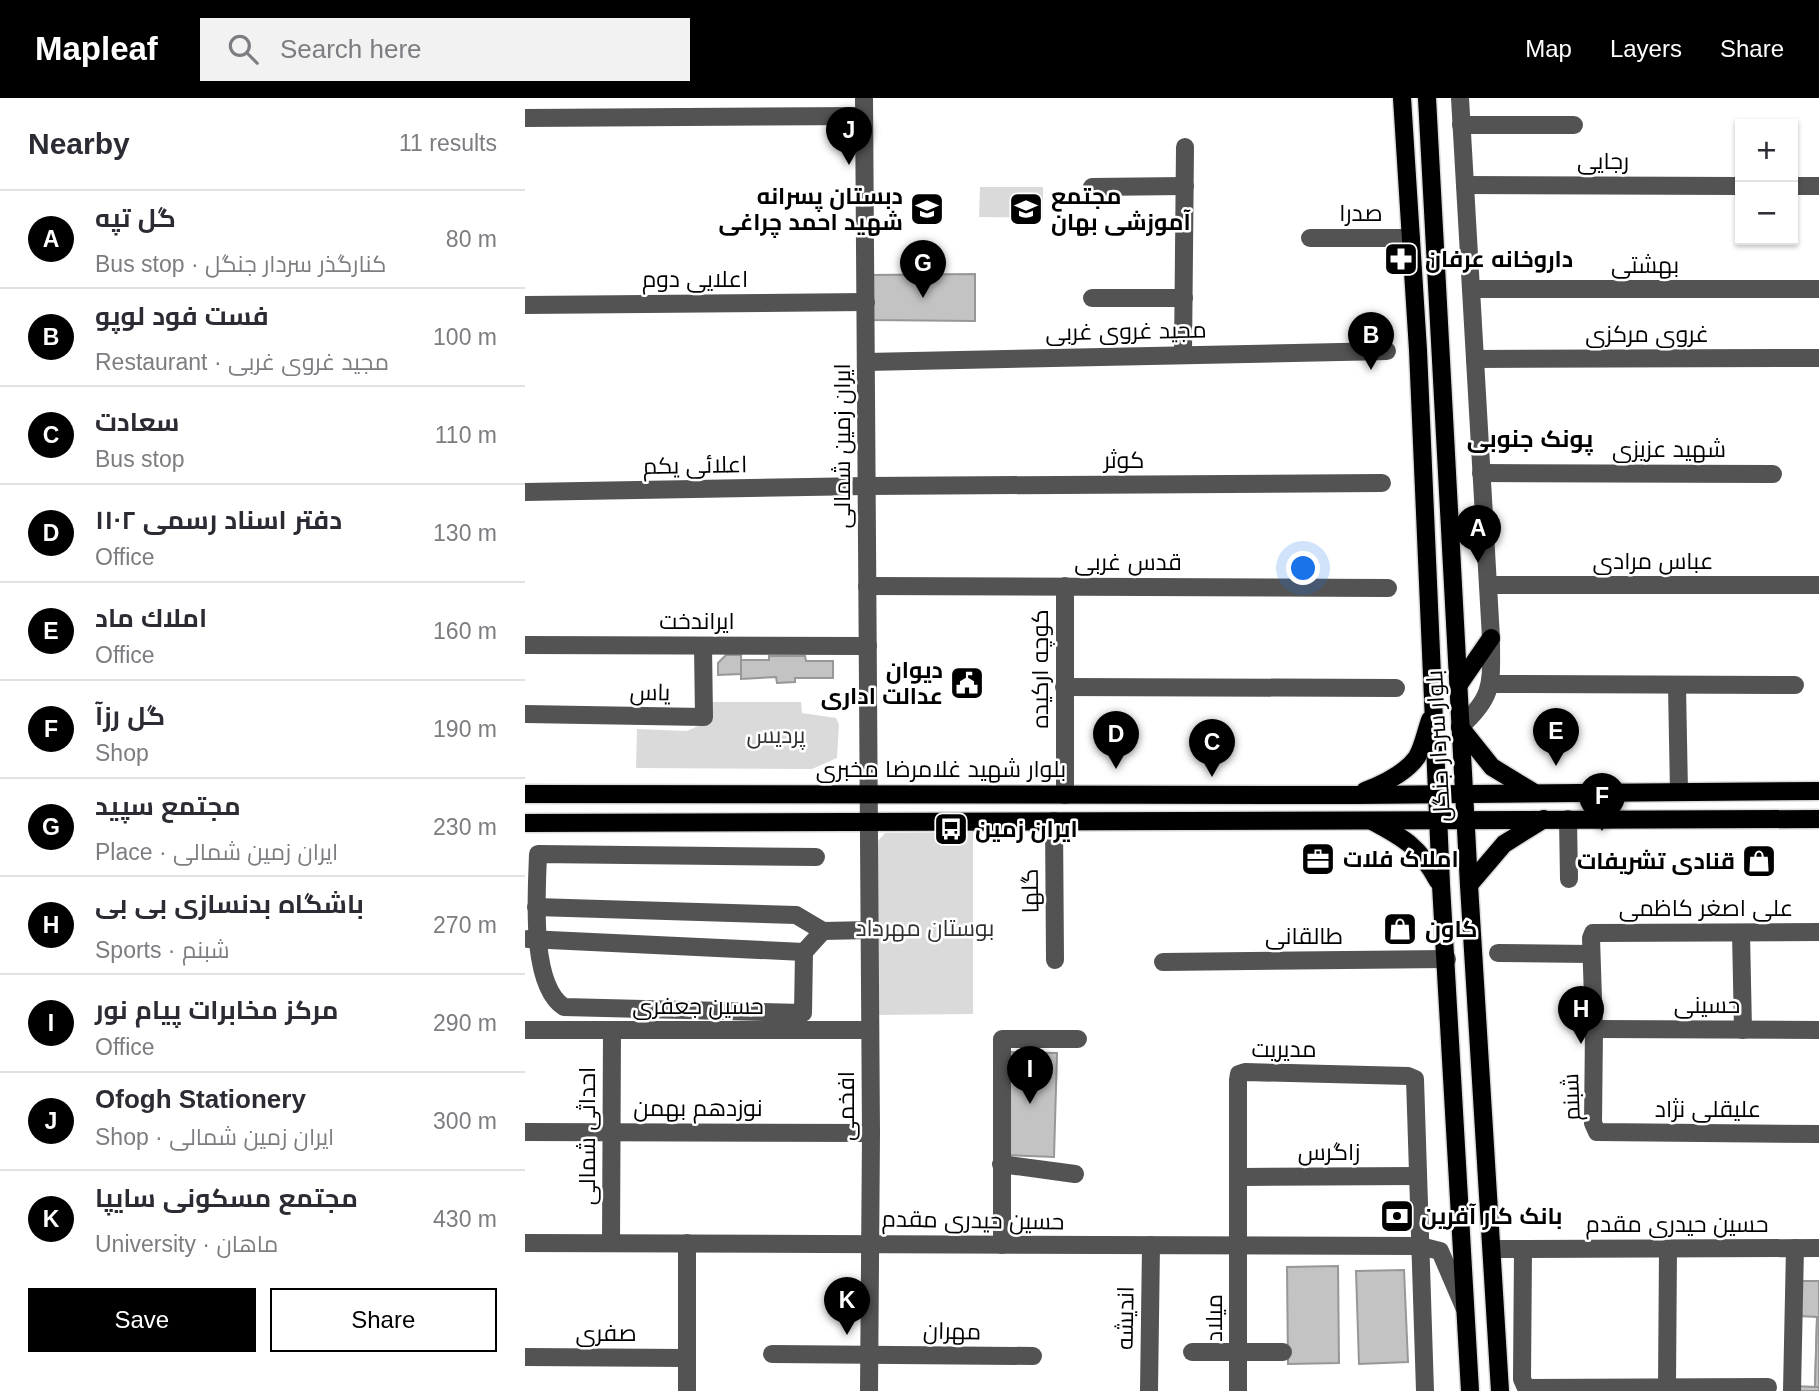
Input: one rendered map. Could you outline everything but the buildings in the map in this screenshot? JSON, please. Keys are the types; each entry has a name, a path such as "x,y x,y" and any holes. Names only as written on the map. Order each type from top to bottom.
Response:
{"main road":[{"name":"بلوار سردار جنگل","path":"1402,98 1469,1391"},
{"name":"بلوار سردار جنگل","path":"1427,98 1469,885 1500,1391"},
{"path":"1460,684 1491,638"},
{"path":"1356,795 1381,785 1417,757 1434,710"},
{"path":"1461,727 1492,767 1533,792"},
{"name":"بلوار شهید غلامرضا مخبری","path":"525,794 1356,795 1819,791"},
{"path":"525,822 1819,818"},
{"path":"1469,885 1504,844 1544,819"},
{"path":"1369,820 1400,836 1425,857 1441,885"}],"street":[{"path":"1459,98 1491,638 1491,684 1479,711 1461,727"},
{"path":"525,118 864,107"},
{"name":"ایران زمین شمالی","path":"864,107 869,821"},
{"path":"1461,125 1574,125"},
{"path":"1183,355 1185,147"},
{"name":"رجایی","path":"1465,185 1735,186"},
{"path":"1092,187 1185,186"},
{"path":"1798,186 1819,186"},
{"name":"صدرا","path":"1310,238 1411,239"},
{"name":"بهشتی","path":"1471,289 1819,289"},
{"path":"1092,298 1184,298"},
{"name":"اعلایی دوم","path":"525,305 866,302"},
{"name":"مجید غروی غربی","path":"866,362 1387,351"},
{"name":"غروی مرکزی","path":"1475,359 1819,358"},
{"name":"شهید عزیزی","path":"1481,472 1773,474"},
{"name":"کوثر","path":"867,486 1382,483"},
{"name":"اعلائی یکم","path":"525,492 867,486"},
{"name":"عباس مرادی","path":"1488,585 1819,585"},
{"name":"قدس غربی","path":"867,586 1388,589"},
{"name":"کوچه ارکیده","path":"1065,586 1065,795"},
{"name":"ایراندخت","path":"525,645 868,646"},
{"name":"یاس","path":"525,714 704,717 703,646"},
{"path":"1491,684 1795,685"},
{"path":"1677,686 1679,792"},
{"path":"1064,687 1396,688"},
{"path":"1568,819 1569,879"},
{"name":"افخمی","path":"869,821 869,1391"},
{"name":"گلها","path":"1053,821 1055,960"},
{"path":"816,857 538,854 536,907 531,939 552,1000 564,1007 803,1013 804,952 823,931"},
{"path":"536,907 796,915 823,931 870,930"},
{"name":"علی اصغر کاظمی","path":"1593,933 1819,932"},
{"name":"شبنم","path":"1593,933 1593,1123 1597,1132"},
{"path":"1741,933 1743,1030"},
{"path":"531,939 804,952"},
{"path":"1499,953 1591,954"},
{"name":"طالقانی","path":"1163,962 1447,959"},
{"name":"حسینی","path":"1594,1029 1819,1030"},
{"name":"حسین جعفری","path":"525,1030 870,1030"},
{"name":"احداثی شمالی","path":"611,1243 612,1030"},
{"path":"1002,1245 1002,1039 1078,1039"},
{"name":"مدیریت","path":"1238,1245 1239,1074 1408,1076 1415,1079 1418,1176"},
{"name":"نوزدهم بهمن","path":"525,1132 871,1133"},
{"name":"علیقلی نژاد","path":"1597,1132 1819,1134"},
{"path":"1001,1164 1075,1174"},
{"path":"1418,1176 1425,1391"},
{"name":"زاگرس","path":"1240,1177 1418,1176"},
{"name":"حسین حیدری مقدم","path":"525,1243 1420,1246"},
{"path":"687,1243 687,1391"},
{"name":"اندیشه","path":"1149,1391 1151,1245"},
{"name":"میلاد","path":"1238,1245 1238,1391"},
{"path":"1420,1246 1440,1251 1465,1309"},
{"path":"1793,1391 1795,1248"},
{"name":"حسین حیدری مقدم","path":"1492,1249 1819,1248"},
{"path":"1523,1249 1522,1379 1526,1388 1768,1387"},
{"path":"1667,1386 1668,1249"},
{"path":"1192,1352 1283,1352"},
{"name":"مهران","path":"772,1354 1033,1356"},
{"name":"صفری","path":"525,1357 687,1358"}],"green space":[{"path":"980,187 1043,187 1043,218 979,217"},
{"name":"پردیس","path":"712,702 801,702 802,713 836,718 839,724 837,758 812,769 636,768 637,729 687,731 711,720"},
{"name":"بوستان مهرداد","path":"973,832 973,1014 877,1015 877,842 885,833"}],"place":[{"name":"Ofogh Stationery","path":"849,165"},
{"name":"دبستان پسرانه شهید احمد چراغی","path":"927,209"},
{"name":"مجتمع آموزشی بهان","path":"1026,209"},
{"name":"داروخانه عرفان","path":"1401,259"},
{"name":"مجتمع سپید","path":"923,298"},
{"name":"فست فود لوپو","path":"1371,370"},
{"name":"گل تپه","path":"1478,563"},
{"name":"دیوان عدالت اداری","path":"967,683"},
{"name":"املاك ماد","path":"1556,766"},
{"name":"دفتر اسناد رسمی ۱۱۰۲","path":"1116,769"},
{"name":"سعادت","path":"1212,777"},
{"name":"ایران زمین","path":"951,829"},
{"name":"گل رزآ","path":"1602,831"},
{"name":"املاک فلات","path":"1318,859"},
{"name":"قنادی تشریفات","path":"1759,861"},
{"name":"کاون","path":"1400,929"},
{"name":"باشگاه بدنسازی بی بی","path":"1581,1044"},
{"name":"مرکز مخابرات پیام نور","path":"1030,1104"},
{"name":"بانک کار آفرین","path":"1397,1216"},
{"name":"مجتمع مسکونی سایپا","path":"847,1335"}],"district":[{"name":"پونک جنوبی","path":"1530,438"}]}
